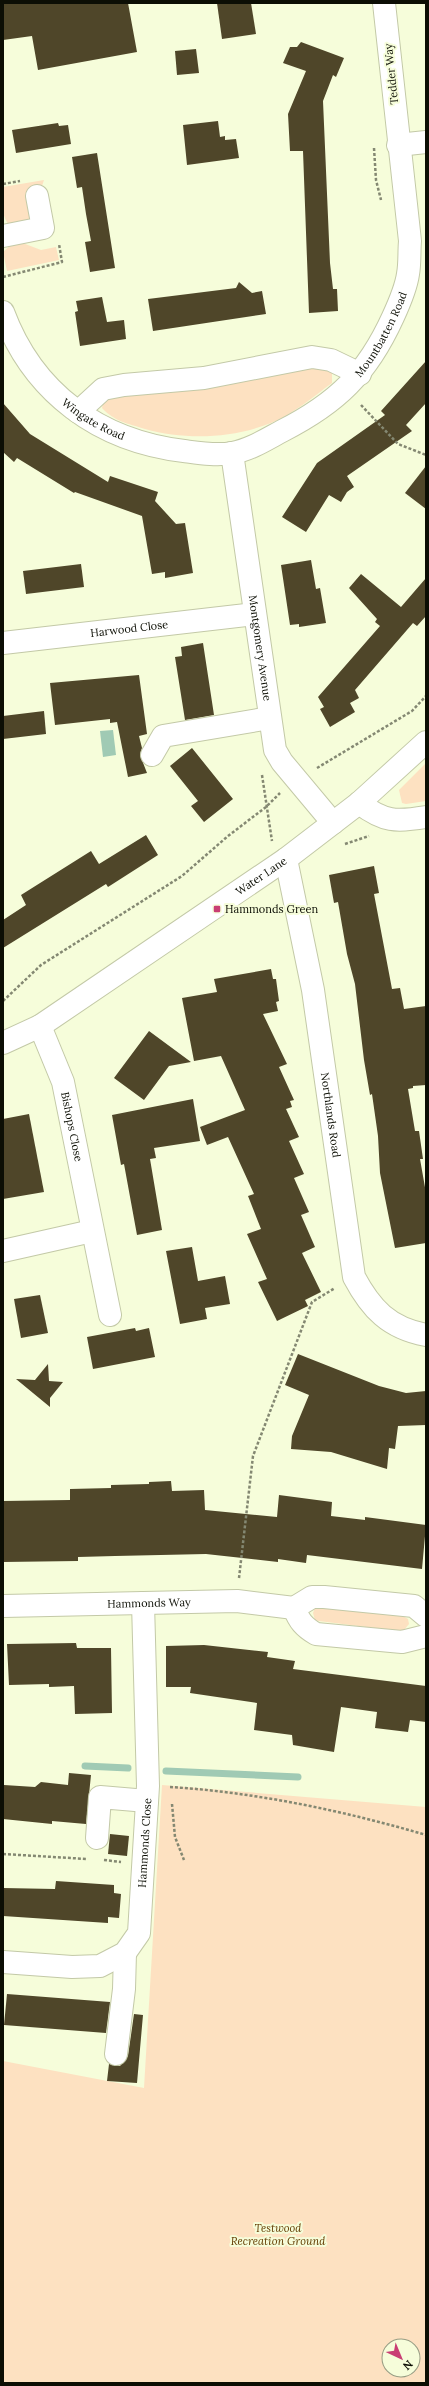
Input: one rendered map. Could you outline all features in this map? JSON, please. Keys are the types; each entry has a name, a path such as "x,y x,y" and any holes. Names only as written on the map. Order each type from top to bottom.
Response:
{"street":[{"name":"Tedder Way","path":"384,3 398,144"},
{"path":"398,144 426,142"},
{"name":"Mountbatten Road","path":"232,453 262,442 296,424 352,382 386,333 408,275 410,241 398,144"},
{"path":"3,236 44,236 37,196"},
{"name":"Wingate Road","path":"3,312 20,350 36,374 78,412 100,426 132,441 168,449 204,453 232,453"},
{"path":"78,412 103,389 124,385 204,378 312,357 331,360 352,382"},
{"name":"Montgomery Avenue","path":"232,453 254,614 275,750 296,780 333,823"},
{"name":"Harwood Close","path":"3,643 254,614"},
{"path":"152,756 163,736 270,718"},
{"name":"Water Lane","path":"3,1043 40,1026 286,859 359,803 426,742"},
{"path":"359,803 372,813 387,820 403,820 426,817"},
{"name":"Northlands Road","path":"286,859 313,990 354,1277 366,1299 380,1314 400,1328 426,1334"},
{"name":"Bishops Close","path":"40,1026 63,1082 110,1315"},
{"path":"3,1251 92,1231"},
{"path":"426,1616 414,1606 324,1597 312,1597 294,1608 298,1618 306,1628 316,1634 402,1642 426,1636"},
{"name":"Hammonds Way","path":"3,1606 237,1601 294,1608"},
{"name":"Hammonds Close","path":"3,1962 72,1967 100,1966 125,1953 139,1933 147,1794 143,1603"},
{"path":"97,1838 100,1797 147,1794"},
{"path":"116,2054 124,1989 125,1953"}],"path":[{"path":"374,145 376,180 381,201"},
{"path":"352,382 398,444 426,455"},
{"path":"3,1001 41,965 182,876 228,836 266,807 296,780 412,711 426,696"},
{"path":"261,772 272,842 286,859"},
{"path":"342,845 371,836 387,820"},
{"path":"237,1601 253,1456 312,1302 354,1277"},
{"path":"172,1787 172,1794"},
{"path":"147,1794 172,1787 227,1792 369,1818 426,1835"},
{"path":"172,1800 175,1837 184,1860"},
{"path":"3,1854 89,1860"},
{"path":"96,1860 143,1863"}],"green space":[{"path":"44,180 42,186 29,188 32,208 29,220 10,226 3,213 3,187"},
{"path":"20,242 41,250 56,247 59,260 7,271 3,252 13,243"},
{"path":"323,365 332,373 332,383 287,415 271,423 240,432 208,436 160,433 122,422 107,413 102,408 104,397"},
{"path":"426,763 426,801 406,804 402,803 399,790"},
{"path":"318,1606 401,1615 408,1619 409,1624 404,1630 398,1631 319,1621 315,1620 313,1613 315,1608"},
{"name":"Testwood Recreation Ground","path":"162,1785 426,1807 426,2383 3,2383 3,2061 144,2088"}],"shaded area":[{"path":"113,730 116,755 103,757 100,731"}],"building":[{"path":"3,3 128,3 137,52 38,70 32,36 3,40"},
{"path":"217,3 251,3 256,34 222,39"},
{"path":"301,42 344,58 336,77 333,75 323,101 330,263 333,289 337,289 338,311 309,313 303,151 290,151 288,114 306,71 283,63 290,47 297,47"},
{"path":"196,49 199,73 177,75 175,51"},
{"path":"218,121 220,137 225,136 225,140 236,139 239,158 187,165 183,125"},
{"path":"58,123 59,126 68,125 71,144 16,153 12,130"},
{"path":"97,153 115,268 90,272 85,242 91,241 82,187 77,188 72,157"},
{"path":"239,282 252,293 262,291 266,314 153,331 148,299 236,288"},
{"path":"102,297 107,322 124,320 126,339 80,346 75,312 78,311 76,301"},
{"path":"426,361 426,403 406,425 412,431 347,476 354,487 347,492 341,502 329,495 306,532 282,517 317,463 385,415 381,411"},
{"path":"3,403 30,434 108,482 110,476 158,492 155,501 176,524 185,523 193,573 165,578 165,572 152,574 142,516 75,492 74,493 17,458 14,462 3,452"},
{"path":"426,466 426,509 405,493"},
{"path":"311,560 316,589 320,588 326,623 299,627 299,624 290,625 281,565"},
{"path":"81,564 84,587 26,594 23,571"},
{"path":"361,574 401,607 426,578 426,616 417,626 413,623 355,690 359,698 350,703 355,712 330,727 320,709 324,707 318,697 380,626 375,622 377,619 349,588"},
{"path":"203,643 214,715 185,720 175,657 182,656 181,647"},
{"path":"139,675 147,734 139,736 142,748 140,755 147,773 128,777 117,722 110,723 110,719 55,725 50,683"},
{"path":"44,711 46,734 3,739 3,716"},
{"path":"192,748 233,799 204,822 191,806 198,801 170,766"},
{"path":"146,835 158,855 108,887 106,884 3,948 3,920 26,905 21,895 91,851 99,864"},
{"path":"374,866 379,893 374,894 392,989 400,988 404,1009 426,1006 426,1085 413,1086 413,1088 408,1089 415,1131 419,1131 423,1159 420,1159 426,1193 426,1243 395,1248 380,1173 378,1136 372,1094 370,1095 364,1060 355,984 347,954 338,902 334,903 329,875"},
{"path":"271,969 273,979 276,979 279,1001 276,1002 278,1011 263,1014 287,1064 279,1067 294,1100 290,1101 292,1107 286,1109 299,1137 289,1141 304,1174 294,1178 309,1212 301,1215 315,1247 302,1253 321,1292 305,1300 308,1306 277,1321 258,1282 267,1279 247,1234 261,1229 248,1196 254,1194 228,1137 207,1145 200,1127 245,1110 221,1056 194,1061 182,998 217,992 214,979"},
{"path":"149,1031 191,1062 169,1066 144,1100 114,1078"},
{"path":"193,1099 200,1141 154,1148 156,1158 150,1159 162,1230 137,1235 124,1164 121,1165 112,1115"},
{"path":"29,1114 44,1192 3,1199 3,1119"},
{"path":"192,1247 198,1281 225,1276 230,1304 205,1308 207,1319 180,1324 166,1251"},
{"path":"40,1295 48,1333 21,1338 14,1299"},
{"path":"135,1328 136,1331 149,1328 155,1357 93,1369 87,1337"},
{"path":"298,1354 379,1386 406,1393 426,1391 426,1425 398,1426 395,1449 389,1448 387,1469 331,1452 291,1449 292,1436 309,1395 285,1385"},
{"path":"48,1364 49,1381 63,1382 50,1398 50,1407 16,1379 35,1380"},
{"path":"171,1481 172,1491 204,1490 205,1510 277,1517 279,1495 332,1502 331,1516 365,1520 365,1517 426,1525 422,1569 307,1555 306,1563 278,1559 278,1562 206,1554 78,1557 78,1561 3,1562 4,1501 70,1500 70,1489 111,1488 111,1485 149,1484 149,1482"},
{"path":"76,1643 77,1648 111,1648 112,1713 75,1714 74,1686 49,1687 49,1684 9,1685 7,1644"},
{"path":"204,1645 268,1652 267,1657 295,1661 293,1669 426,1686 426,1722 410,1720 408,1732 375,1728 377,1712 341,1707 334,1752 293,1745 292,1735 254,1730 257,1703 190,1693 191,1687 166,1687 166,1646"},
{"path":"69,1773 91,1775 86,1824 52,1821 52,1824 3,1819 4,1785 35,1787 41,1782 68,1785"},
{"path":"110,1834 129,1836 127,1856 108,1854"},
{"path":"56,1881 114,1885 114,1893 121,1894 119,1918 108,1917 108,1923 3,1916 3,1888 55,1889"},
{"path":"7,1994 110,2002 106,2033 4,2025"},
{"path":"134,2014 143,2015 137,2083 107,2081 109,2064 120,2066 128,2056"}],"waterway":[{"path":"85,1766 128,1768"},
{"path":"166,1771 298,1777"}],"place":[{"name":"Hammonds Green","path":"217,909"}]}
